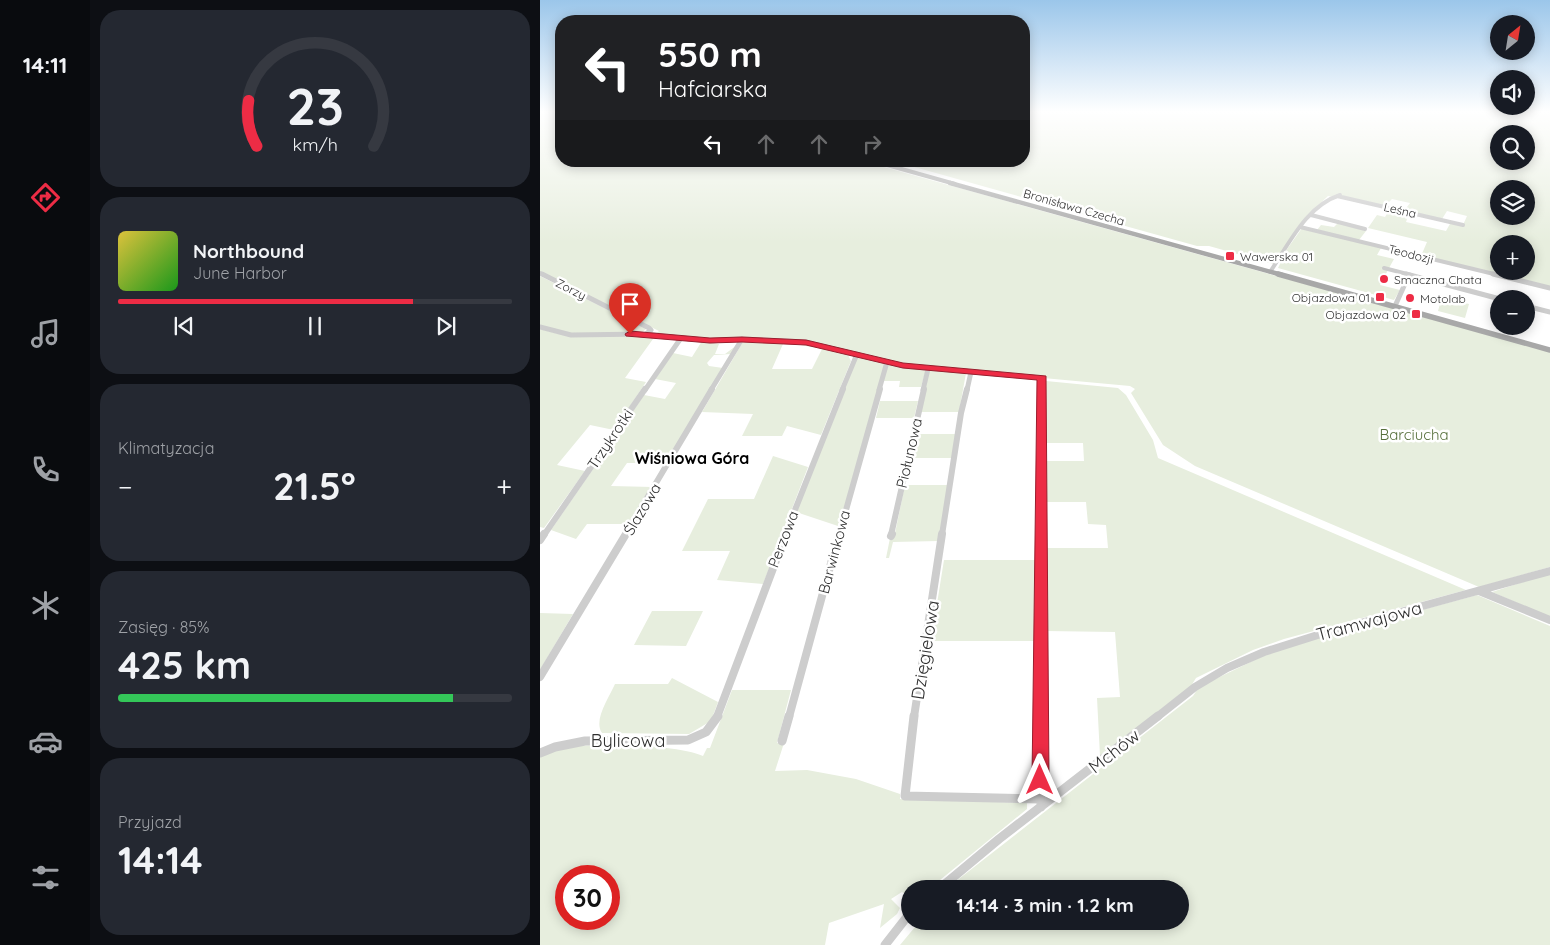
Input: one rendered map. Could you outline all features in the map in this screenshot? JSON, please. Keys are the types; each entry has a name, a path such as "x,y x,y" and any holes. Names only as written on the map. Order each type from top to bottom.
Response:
{"main road":[{"name":"Bronisława Czecha","path":"896,167 1271,270"},
{"name":"Bronisława Czecha","path":"903,167 1271,270"},
{"path":"1271,270 1550,348"}],"street":[{"path":"1271,270 1300,227 1311,215 1330,198 1349,194"},
{"name":"Leśna","path":"1337,196 1463,224"},
{"path":"1311,215 1365,229"},
{"name":"Teodozji","path":"1300,227 1550,288"},
{"path":"1384,268 1490,296"},
{"name":"Zorzy","path":"540,273 649,328 651,330 646,334"},
{"path":"1395,305 1409,275"},
{"path":"1535,308 1550,312"},
{"path":"540,326 571,335 646,334 710,341 742,339 806,342 887,362 928,369 1042,378 1041,803"},
{"name":"Trzykrotki","path":"540,540 680,338"},
{"name":"Ślazowa","path":"540,678 742,339"},
{"name":"Perzowa","path":"712,724 722,707 743,643 777,552 857,354"},
{"name":"Barwinkowa","path":"782,741 887,362"},
{"name":"Piołunowa","path":"891,536 928,369"},
{"name":"Dzięgielowa","path":"971,372 957,442 910,744 905,796 1041,803"},
{"name":"Tramwajowa","path":"1195,687 1227,668 1264,652 1324,633 1550,571"},
{"path":"1480,591 1550,620"},
{"name":"Mchów","path":"950,880 1041,803 1195,687"},
{"name":"Bylicowa","path":"540,753 560,744 585,740 639,742 686,740 701,735 712,724"},
{"path":"884,945 901,924"}],"green space":[{"name":"Barciucha","path":"540,155 555,155 555,167 884,167 1550,352 1550,567 1479,587 1195,466 1163,445 1131,393 1135,389 1130,386 903,365 830,346 709,340 657,333 659,331 540,272"},
{"path":"1030,155 1490,155 1490,170 1535,170 1535,155 1550,155 1550,288 1518,280 1535,280 1535,235 1490,235 1490,273 1421,256 1427,242 1368,228 1377,215 1385,217 1390,209 1409,213 1406,222 1446,231 1451,222 1463,225 1467,216 1447,211 1442,219 1404,211 1410,203 1392,199 1385,206 1328,196 1309,214 1273,264 1209,246 1197,246 914,167 1030,167"},
{"path":"1338,223 1366,231 1359,240 1317,230 1321,225 1334,227"},
{"path":"1302,228 1381,248 1377,255 1394,259 1389,268 1381,268 1388,270 1380,285 1400,290 1394,300 1278,268 1282,260 1280,259"},
{"path":"540,276 646,329 641,333 572,334 540,325"},
{"path":"1442,297 1469,304 1465,318 1438,311"},
{"path":"540,329 559,334 650,336 653,339 625,378 646,382 614,430 590,425 557,465 585,471 544,528 540,527"},
{"path":"744,340 783,344 772,369 812,369 822,349 795,344 812,345 848,355 851,361 821,435 787,426 782,436 742,436 753,414 702,412"},
{"path":"702,341 719,344 715,354 725,354 737,345 731,354 714,355 707,363 709,366 723,368 667,463 627,463 611,486 653,487 630,524 587,524 576,539 551,530 644,395 665,399 676,383 655,379 673,353 692,357"},
{"path":"857,357 885,364 841,527 796,512"},
{"path":"888,365 926,370 921,387 899,387 900,381 883,381"},
{"path":"929,370 966,373 959,412 920,412"},
{"path":"1046,381 1118,388 1126,395 1153,440 1158,458 1466,590 1284,639 1253,650 1196,678 1191,686 1100,756 1097,698 1120,697 1115,632 1045,631 1044,548 1108,548 1106,525 1088,524 1086,502 1043,502 1043,461 1084,461 1083,443 1043,443 1044,383"},
{"path":"880,401 918,401 914,418 876,418"},
{"path":"915,434 956,434 952,458 911,458"},
{"path":"773,456 808,467 763,584 717,580 730,551 682,551 708,499 754,499"},
{"path":"905,485 948,485 939,541 893,542 889,558 886,558 890,538 894,538"},
{"path":"944,560 1037,560 1036,641 931,641"},
{"path":"1550,573 1550,617 1492,592 1545,575"},
{"path":"1477,595 1550,626 1550,945 900,945 912,930 1189,930 1189,880 958,880 1193,696 1199,687 1265,655 1311,640"},
{"path":"652,611 703,611 686,646 634,645"},
{"path":"540,613 573,614 540,670"},
{"path":"672,678 718,702 711,721 689,734 602,733 599,722 615,684 668,684"},
{"path":"732,690 791,690 777,743 784,743 775,771 807,770 856,779 900,794 900,799 1027,803 1027,809 940,880 901,880 901,893 891,899 900,908 897,914 880,928 884,904 829,923 825,945 540,945 540,756 558,749 589,745 654,747 691,752 703,756 707,748 710,748"}],"place":[{"name":"Wawerska 01","path":"1230,256"},
{"name":"Smaczna Chata","path":"1384,279"},
{"name":"Objazdowa 01","path":"1380,297"},
{"name":"Motolab","path":"1410,298"},
{"name":"Objazdowa 02","path":"1416,314"}],"district":[{"name":"Wiśniowa Góra","path":"692,458"}],"route":[{"path":"630,334 710,341 742,339 770,342 806,342 903,366 1042,378 1040,780"}]}
